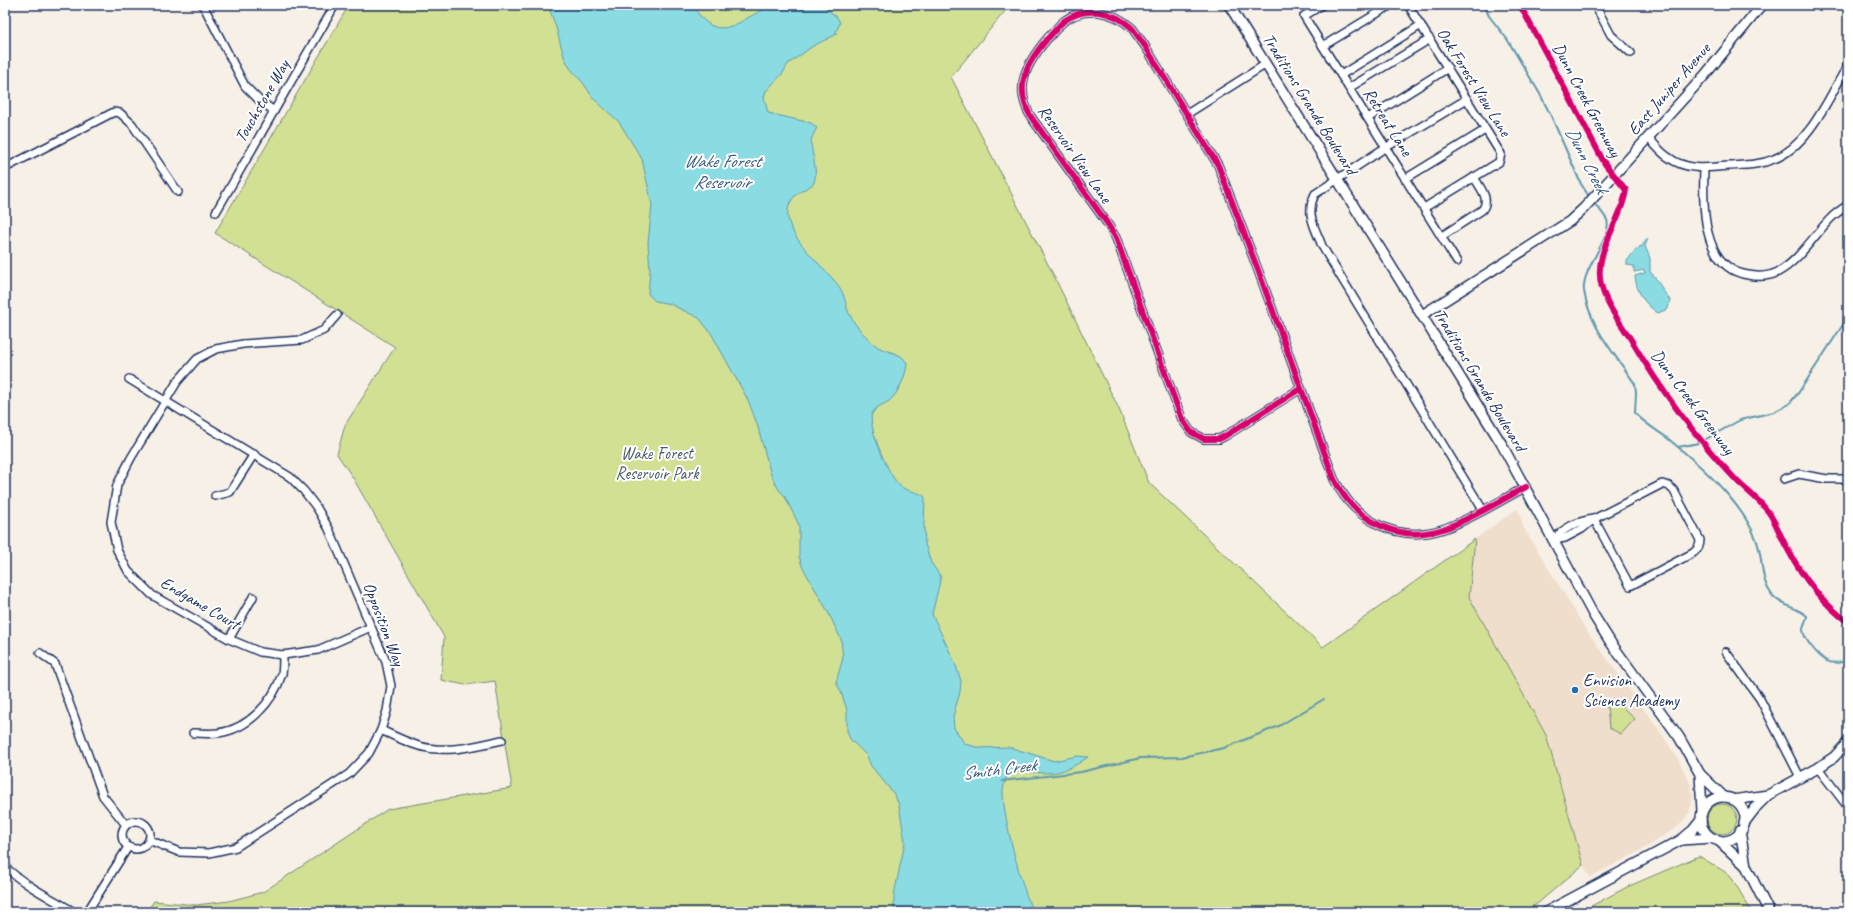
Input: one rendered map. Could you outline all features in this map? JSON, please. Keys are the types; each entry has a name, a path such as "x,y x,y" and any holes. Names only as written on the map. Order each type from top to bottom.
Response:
{"main road":[{"name":"Traditions Grande Boulevard","path":"1229,5 1501,443 1610,643 1679,737 1700,774 1728,799"},
{"name":"East Juniper Avenue","path":"1422,315 1547,237 1579,213 1705,75 1762,5"},
{"path":"1680,840 1731,839 1742,827 1757,806 1768,795 1818,768 1834,756 1848,742"},
{"name":"Traditions Grande Boulevard","path":"1700,774 1702,816"},
{"path":"1546,912 1680,840 1693,830 1711,801 1768,795"},
{"path":"1728,799 1742,810 1742,827 1746,866 1769,912"},
{"path":"1702,816 1704,831 1746,866"}],"street":[{"path":"203,5 245,86 259,100 274,110"},
{"name":"Touchstone Way","path":"216,212 335,5"},
{"name":"Retreat Lane","path":"1322,5 1304,16 1457,262"},
{"path":"1323,46 1391,5"},
{"name":"Oak Forest View Lane","path":"1408,5 1422,25 1501,154 1499,162 1424,208"},
{"path":"1595,5 1611,35 1631,53"},
{"name":"Reservoir View Lane","path":"1300,389 1236,431 1218,439 1204,439 1196,436 1187,427 1173,395 1121,248 1107,223 1031,117 1024,102 1022,88 1023,78 1033,57 1064,22 1075,15 1087,12 1106,13 1120,19 1132,28 1219,169 1334,479 1340,492 1352,507 1370,521 1394,530 1423,533 1444,529 1526,487"},
{"path":"1341,75 1422,25"},
{"path":"1349,88 1430,39"},
{"path":"1186,114 1266,64"},
{"path":"1648,138 1667,157 1692,168 1761,164 1775,159 1790,151 1804,138 1848,64"},
{"path":"1368,118 1448,68"},
{"path":"1467,99 1386,147 1315,194 1310,204 1310,216 1322,246 1483,510"},
{"path":"5,168 114,112 120,113 132,124 178,192"},
{"path":"1405,179 1485,130"},
{"path":"1704,168 1703,184 1707,235 1715,254 1726,266 1738,274 1760,277 1777,272 1791,263 1832,217 1848,206"},
{"path":"1442,236 1482,210 1485,206 1485,196 1474,177"},
{"name":"Endgame Court","path":"337,315 324,330 302,340 243,344 216,349 197,359 188,368 165,401 131,458 117,486 111,522 117,550 128,571 152,595 229,639 260,652 283,655 318,650 371,627"},
{"name":"Opposition Way","path":"129,379 290,477 304,491 317,508 329,529 386,662 390,686 387,712 381,730 369,753 349,774 236,847 209,853 179,852 149,840"},
{"path":"215,496 230,492 254,454"},
{"path":"1784,479 1799,474 1827,479 1848,479"},
{"path":"1554,540 1565,538 1582,529 1594,519 1655,486 1666,484 1674,491 1700,540 1700,544 1697,550 1693,553 1630,586 1594,519"},
{"path":"229,639 253,597"},
{"path":"1726,652 1760,699 1800,777"},
{"path":"40,653 55,664 103,796 126,825"},
{"path":"193,733 219,733 236,728 255,716 265,706 276,688 282,672 283,655"},
{"path":"381,730 419,746 443,750 466,748 502,740"},
{"path":"1818,768 1848,807"},
{"path":"136,821 144,824 149,831 149,840 140,848 128,847 122,836 126,825 136,821"},
{"path":"87,912 128,847"},
{"path":"5,866 8,870 30,885 74,912"}],"shaded area":[{"name":"Envision Science Academy","path":"1517,509 1521,517 1523,527 1587,631 1659,730 1678,759 1691,785 1693,797 1689,813 1679,826 1642,850 1590,877 1583,865 1546,735 1469,597 1475,539"}],"green space":[{"name":"Wake Forest Reservoir Park","path":"349,5 1010,5 951,77 1053,274 1119,409 1149,483 1323,647 1475,539 1469,597 1546,735 1583,865 1537,904 1523,912 1422,912 1422,906 1421,912 146,912 154,901 196,905 229,901 263,892 388,809 512,788 495,681 465,685 441,680 444,637 353,478 337,454 345,425 395,347 215,233"},
{"path":"1619,704 1635,719 1621,734 1609,728 1607,706"},
{"path":"1722,804 1733,808 1737,819 1733,830 1722,834 1711,830 1707,819 1711,808"},
{"path":"1699,856 1730,875 1752,912 1580,912 1627,887"}],"water":[{"name":"Wake Forest Reservoir","path":"778,4 826,5 825,8 837,17 840,23 836,32 837,34 813,46 788,64 783,73 766,91 764,97 768,113 811,123 817,128 812,137 811,143 815,168 814,183 794,197 788,209 789,221 802,246 840,288 849,313 858,328 878,347 900,356 907,363 904,379 899,389 893,398 875,410 872,414 871,420 880,452 896,481 903,488 925,497 925,544 931,563 941,577 932,614 955,663 961,681 960,692 953,716 954,728 965,744 980,748 1009,747 1054,761 1077,756 1088,757 1074,766 1058,772 1009,773 1005,781 1003,790 1009,833 1024,887 1033,912 894,912 894,895 905,842 899,805 894,794 871,766 867,756 850,739 847,731 847,710 836,682 843,658 841,639 827,610 802,566 799,556 799,525 784,495 779,490 771,475 757,424 748,400 711,333 699,318 670,304 655,301 648,294 650,271 648,243 652,205 642,159 619,122 593,98 584,84 570,68 564,57 548,5 693,5 702,19 712,26 721,28 741,22"},
{"path":"1646,239 1648,239 1645,246 1650,258 1650,272 1670,300 1668,309 1658,313 1645,302 1637,287 1635,276 1645,273 1644,270 1634,272 1634,266 1627,265 1627,261 1636,249 1639,249 1640,246 1642,247"}],"waterway":[{"name":"Dunn Creek","path":"1484,5 1489,16 1507,39 1540,94 1581,184 1590,198"},
{"path":"1594,203 1606,218 1608,227 1602,244 1587,273 1584,282 1584,291 1587,304 1598,329 1612,352 1635,384 1635,413 1638,417 1666,437 1698,465 1721,487 1736,505 1754,533 1764,576 1769,590 1777,600 1807,616 1803,632 1808,642 1824,659 1829,662 1837,663 1848,660"},
{"path":"1678,447 1699,443 1740,420 1774,412 1789,404 1799,392 1848,317"},
{"name":"Smith Creek","path":"1002,781 1081,772 1141,758 1182,757 1224,748 1279,726 1324,699"}],"cycle path":[{"name":"Dunn Creek Greenway","path":"1520,5 1605,164 1626,190 1619,214 1608,238 1601,262 1600,275 1602,288 1610,308 1679,412 1722,465 1769,512 1784,543 1806,579 1821,598 1848,622"},
{"path":"1300,389 1219,439 1204,439 1191,432 1182,419 1116,238 1107,223 1031,117 1026,106 1023,95 1023,85 1028,66 1047,39 1064,21 1081,13 1099,12 1116,17 1132,28 1145,46 1218,165 1334,479 1343,494 1353,506 1365,517 1394,531 1426,533 1454,525 1485,510 1526,487"}],"place":[{"name":"Envision Science Academy","path":"1575,690"}]}
